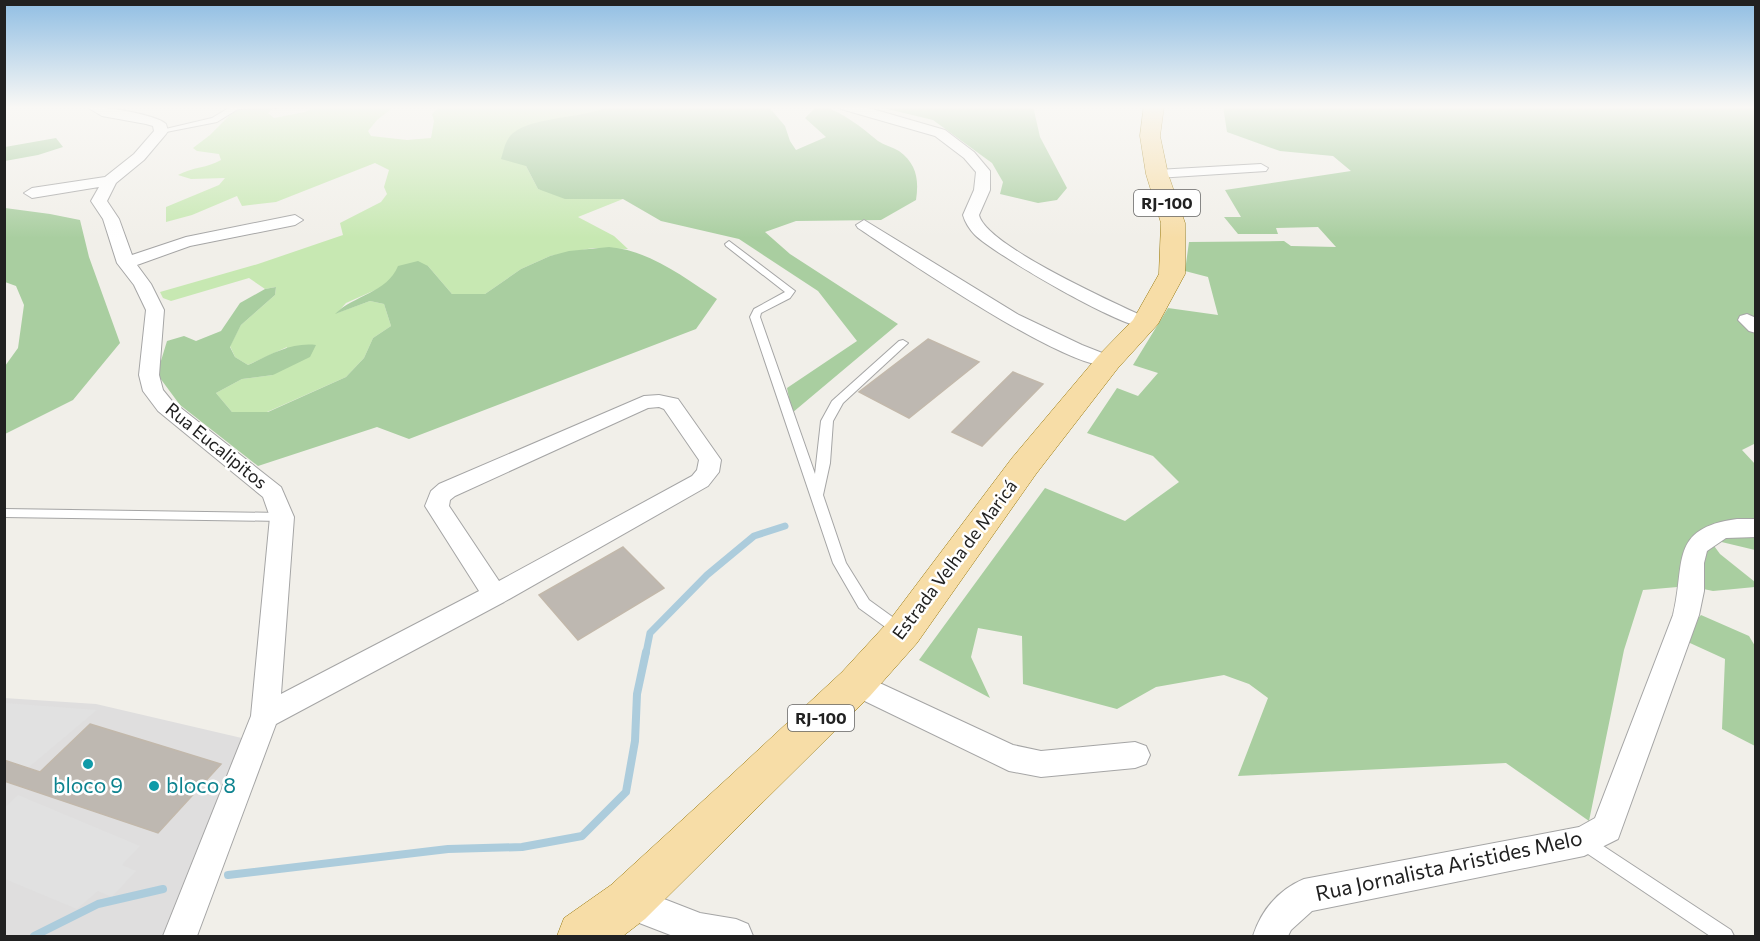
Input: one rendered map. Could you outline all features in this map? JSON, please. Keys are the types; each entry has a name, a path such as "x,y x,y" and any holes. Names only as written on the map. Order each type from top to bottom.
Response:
{"main road":[{"name":"Estrada Velha de Maricá","path":"582,936 628,902 856,684 903,632 1024,466 1108,362 1144,324 1172,274 1173,223 1153,150"}],"street":[{"path":"32,193 110,181 145,150"},
{"path":"962,150 983,171 982,191 972,210 972,220 980,231 999,246 1079,292 1144,324"},
{"path":"1158,174 1261,168"},
{"name":"Rua Eucalipitos","path":"110,181 99,201 111,219 126,263 142,284 155,310 149,375 153,391 165,406 273,493 282,517 265,716 180,936"},
{"path":"126,263 186,242 295,220"},
{"path":"864,225 1014,321 1064,345 1108,362"},
{"path":"265,716 495,595 700,482 708,472 710,460 671,404 659,401 644,402 447,490 439,497 437,506 495,595"},
{"name":"Rua Jornalista Aristides Melo","path":"1270,936 1279,918 1304,896 1584,841 1607,828 1686,615 1692,589 1693,556 1700,542 1714,532 1742,526 1755,528"},
{"path":"856,684 1009,758 1041,764 1135,755"},
{"path":"628,902 700,930 736,936"}],"lane":[{"path":"729,244 790,291 787,296 757,311 755,317 840,563 864,604 903,632"},
{"path":"816,498 824,463 827,421 838,400 903,343"},
{"path":"4,513 282,517"},
{"path":"1584,841 1725,936"}],"shaded area":[{"path":"4,698 96,704 246,739 166,936 5,936"},
{"path":"4,703 97,710 28,768 5,760"},
{"path":"18,795 140,846 122,865 136,871 112,897 98,891 77,909 5,879 5,807"}],"green space":[{"path":"5,150 54,150 38,155 5,161"},
{"path":"196,150 541,150 526,166 538,189 586,199 623,199 578,217 614,236 628,249 593,248 550,256 521,269 485,294 452,294 428,266 394,276 382,287 346,303 337,313 370,301 384,304 391,326 373,338 364,358 346,377 267,412 232,412 216,393 242,379 273,375 287,347 248,365 235,357 230,346 241,325 275,295 276,287 265,289 249,278 171,301 163,298 160,292 258,264 343,235 340,223 381,202 387,194 384,187 389,170 375,163 276,202 242,206 237,196 192,215 166,222 166,207 219,185 225,178 191,179 178,175 221,160 219,154"},
{"path":"503,150 897,150 910,161 913,167 917,186 916,200 881,220 796,221 765,232 790,254 898,324 792,413 787,388 857,341 818,291 739,239 661,221 623,199 565,199 538,189 526,166 501,159"},
{"path":"974,150 1047,150 1067,188 1057,200 1038,203 1000,194 1003,182 992,163"},
{"path":"1277,150 1755,150 1756,443 1742,450 1755,464 1755,550 1709,539 1720,554 1755,582 1755,587 1713,591 1689,586 1643,590 1624,650 1589,821 1506,763 1238,776 1268,698 1249,684 1224,675 1156,687 1117,709 1023,684 1022,636 978,628 971,657 990,698 919,660 1045,488 1125,521 1179,482 1153,456 1087,433 1117,388 1138,396 1158,373 1133,365 1168,308 1218,315 1208,277 1185,271 1189,242 1284,241 1291,246 1336,247 1318,227 1276,228 1278,234 1238,234 1224,217 1241,217 1225,190 1351,171 1333,156"},
{"path":"5,208 80,220 89,257 120,343 73,400 5,434 5,366 18,348 24,305 16,286 5,282"},
{"path":"609,247 624,249 652,259 717,299 696,329 409,439 377,427 258,466 180,405 157,374 167,341 184,336 196,341 221,331 240,303 265,289 276,287 275,295 241,325 230,347 235,357 248,365 273,353 298,345 316,345 310,357 273,375 242,379 216,393 232,412 268,412 346,377 364,358 373,338 391,326 384,304 370,301 335,314 386,282 398,266 418,261 428,266 452,294 485,294 521,269 550,256 569,251"},
{"path":"1701,615 1749,636 1755,646 1755,746 1722,729 1725,659 1679,638"}],"building":[{"path":"928,339 979,362 909,418 859,392"},
{"path":"1013,372 1043,384 982,446 952,432"},
{"path":"623,547 664,588 578,640 539,595"},
{"path":"90,724 221,764 158,833 4,781 4,760 40,772"}],"waterway":[{"path":"646,653 650,633 707,575 754,536 785,526"},
{"path":"228,875 448,849 522,847 582,836 626,792 635,741 637,694 646,652"},
{"path":"34,936 98,904 163,889"}],"place":[{"name":"bloco 9","path":"88,764"},
{"name":"bloco 8","path":"154,786"}]}
